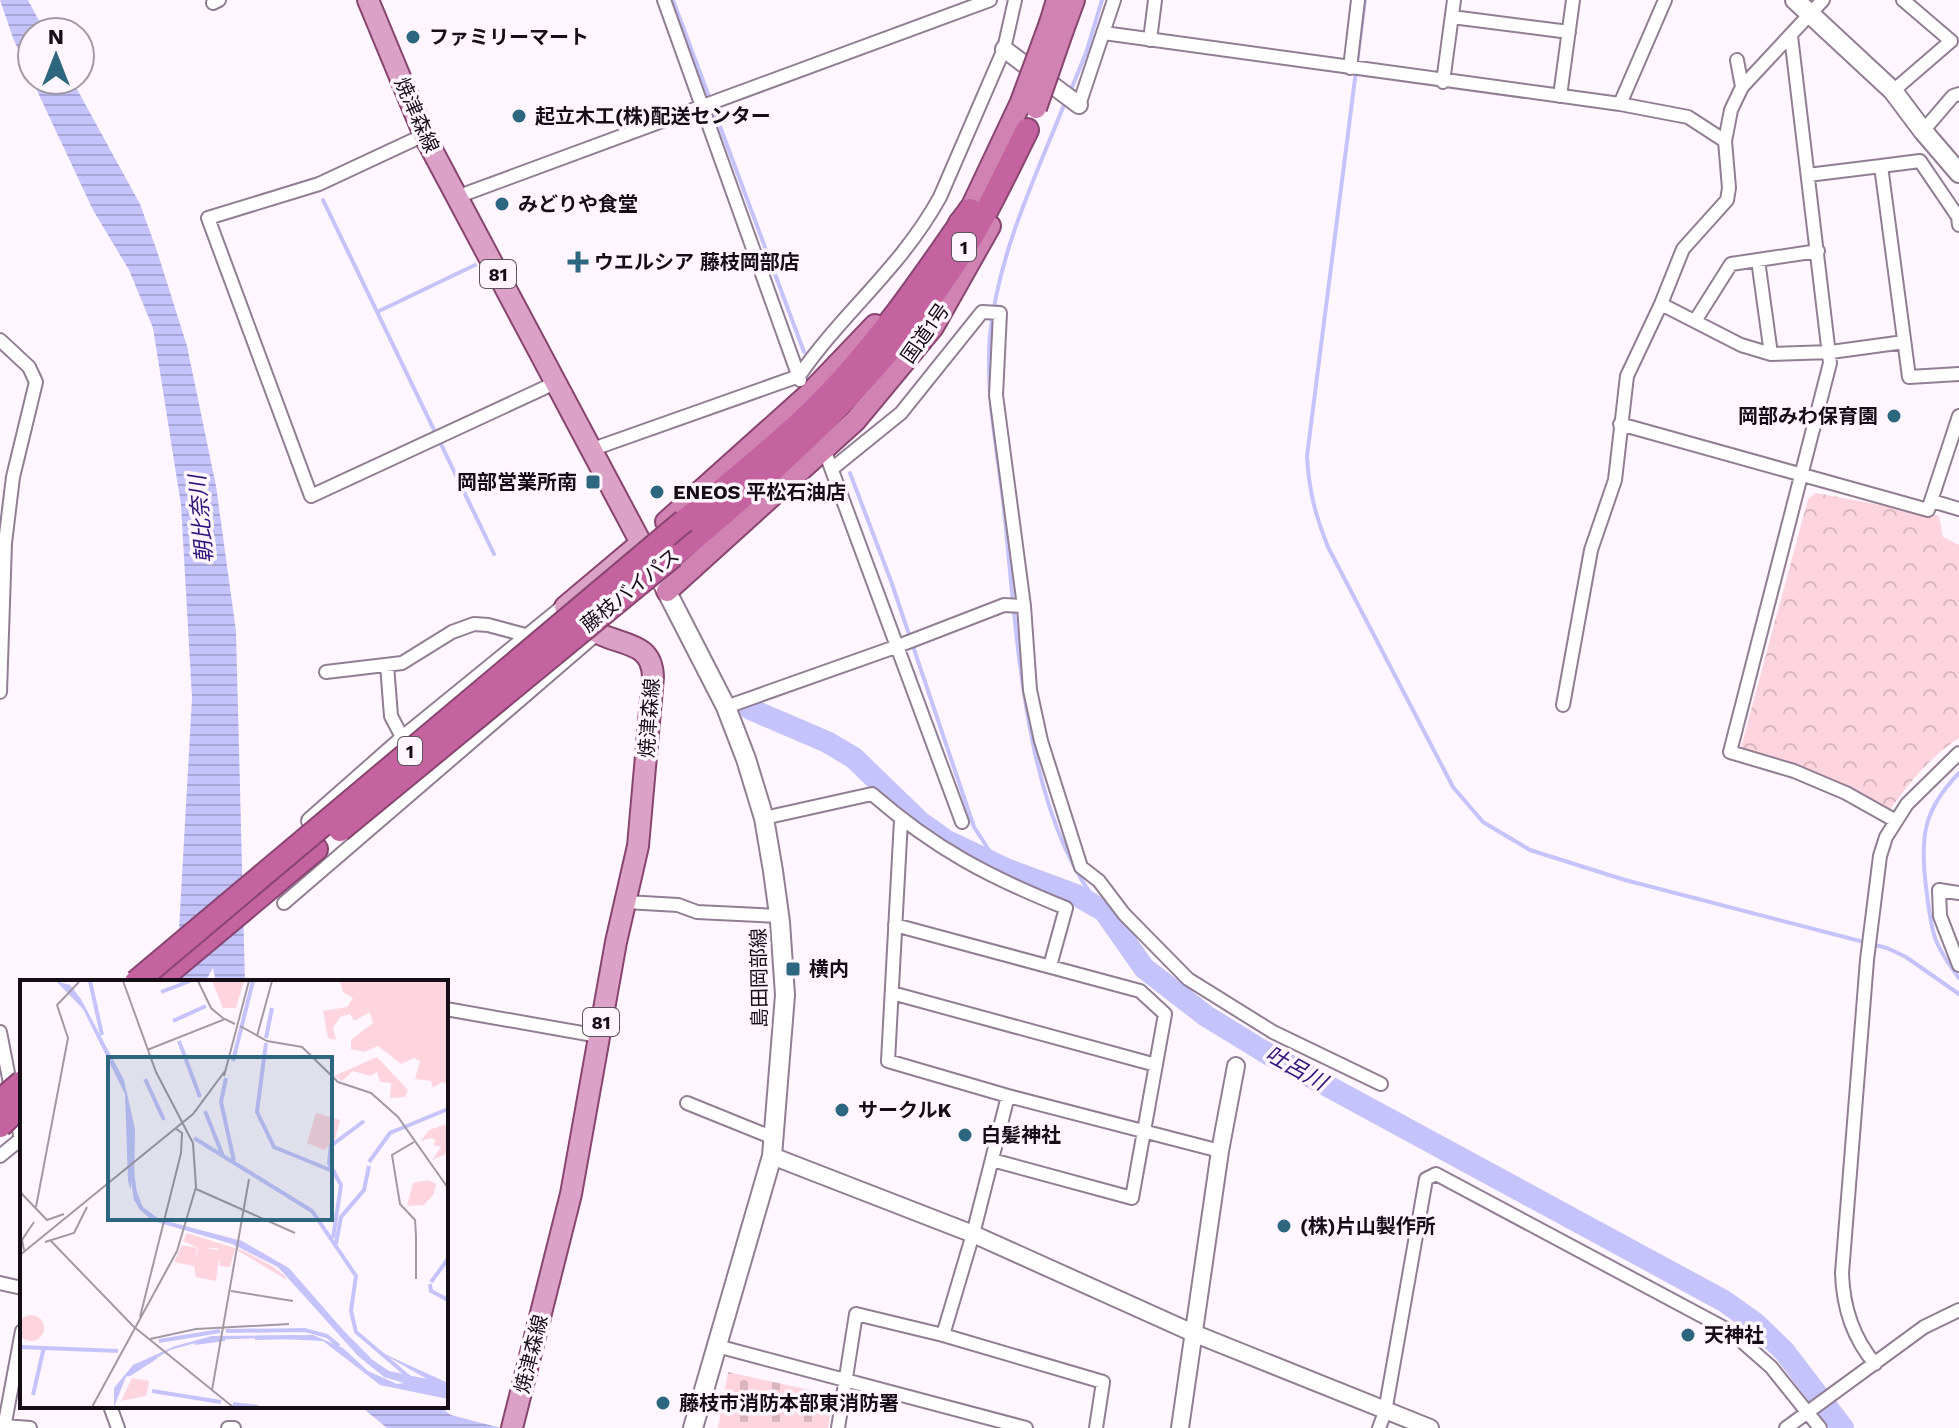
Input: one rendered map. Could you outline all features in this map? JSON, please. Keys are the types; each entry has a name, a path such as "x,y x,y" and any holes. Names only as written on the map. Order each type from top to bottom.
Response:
{"highway":[{"name":"国道1号","path":"1056,26 1057,0"},
{"name":"国道1号","path":"641,543 728,469 810,393 868,334 970,210 1028,105 1056,26 1074,0"},
{"name":"国道1号","path":"667,591 855,421 933,327 996,215 1027,130 1028,105"},
{"name":"藤枝バイパス","path":"159,980 673,556 795,451 885,354 926,302 971,238 1027,130"},
{"name":"藤枝バイパス","path":"138,980 807,416 852,369 907,303 970,210"},
{"path":"0,1117 14,1092"},
{"path":"0,1126 14,1092"}],"main road":[{"name":"焼津森線","path":"368,0 424,135 641,543"},
{"path":"1795,0 1893,91 1959,173"},
{"path":"565,607 641,543"},
{"name":"島田岡部線","path":"641,543 730,716 764,818 779,916 785,995 774,1147 693,1428"},
{"name":"焼津森線","path":"512,1428 571,1194 642,817 653,666 644,651 598,633 565,607"}],"street":[{"path":"664,0 804,390"},
{"path":"454,194 462,195 990,0"},
{"path":"593,449 799,376 813,356 880,283 927,221 1004,49 1015,0"},
{"path":"1004,49 1079,105 1114,0"},
{"path":"1150,40 1155,0"},
{"path":"1350,68 1358,0"},
{"path":"1443,82 1454,0"},
{"path":"1560,96 1573,0"},
{"path":"1620,104 1665,0"},
{"path":"1563,705 1591,550 1615,480 1627,376 1683,249 1727,200 1729,188 1725,141 1731,110 1742,87 1823,0"},
{"path":"1893,91 1951,41 1903,0"},
{"path":"1452,17 1569,32"},
{"path":"1104,33 1620,104 1688,117 1725,141"},
{"path":"1791,36 1831,352 1803,475 1730,752 1794,771 1846,793 1896,821"},
{"path":"1737,60 1742,87"},
{"path":"1923,131 1953,96 1959,94"},
{"path":"424,135 319,184 208,218 311,496 557,382"},
{"path":"1808,175 1920,161 1958,217 1959,225"},
{"path":"1881,166 1909,377 1959,374"},
{"path":"1695,321 1731,264 1818,251"},
{"path":"1758,260 1771,354"},
{"path":"1661,304 1741,345 1771,354 1831,352 1904,342"},
{"path":"962,822 830,462 901,413 982,312 1000,313 996,395 1024,606 1030,690 1038,728 1081,867 1099,881 1124,914 1188,979 1273,1032 1381,1084"},
{"path":"0,340 29,367 36,382 13,477 2,542 0,692"},
{"path":"1620,424 1928,510 1959,416"},
{"path":"1932,501 1959,509"},
{"path":"730,716 1004,605 1024,606"},
{"path":"132,980 403,739 565,607"},
{"path":"326,672 402,663 452,632 474,624 529,636"},
{"path":"284,903 598,633"},
{"path":"387,665 391,716 403,739"},
{"path":"1875,1364 1855,1334 1843,1290 1869,934 1880,856 1886,837 1907,804 1959,753"},
{"path":"764,818 872,794 901,820 956,857 1007,884 1066,908 1050,966"},
{"path":"901,820 888,1061 1220,1151"},
{"path":"1959,893 1939,890 1940,916 1959,965"},
{"path":"626,902 678,905 697,912 779,916"},
{"path":"895,925 1140,991 1165,1014 1132,1198 992,1160"},
{"path":"892,993 1156,1065"},
{"path":"448,1009 599,1036"},
{"path":"0,1032 20,1134"},
{"path":"1180,1428 1220,1151 1236,1066"},
{"path":"943,1335 973,1234 1008,1096"},
{"path":"687,1103 774,1147 1193,1333 1430,1428"},
{"path":"0,1156 20,1142"},
{"path":"1379,1428 1426,1179 1436,1174 1730,1331 1756,1351 1809,1411 1820,1428"},
{"path":"0,1283 20,1288"},
{"path":"1786,1428 1924,1327 1959,1310"},
{"path":"838,1428 856,1314 943,1335 1103,1382 1096,1428"},
{"path":"20,1342 4,1427 30,1428"},
{"path":"717,1346 1026,1428"},
{"path":"111,1408 118,1428"}],"green space":[{"path":"1816,493 1939,516 1943,537 1959,545 1959,738 1928,764 1886,815 1740,751 1808,499"},
{"path":"728,1372 833,1395 828,1428 718,1428"}],"water":[{"path":"0,0 28,0 36,16 16,16 16,45"},
{"name":"朝比奈川","path":"40,96 81,96 140,204 187,346 216,486 236,631 245,980 216,980 213,968 206,980 176,980 192,698 181,505 153,328 129,270 93,210"},
{"path":"362,1408 442,1408 451,1415 501,1428 387,1428"}],"waterway":[{"path":"673,0 804,352"},
{"path":"1070,92 1102,0"},
{"path":"1365,0 1307,456 1308,469 1313,502 1328,547 1453,787 1483,822 1530,850 1625,880 1887,948 1906,957 1959,994"},
{"path":"1066,100 1020,215 1001,275 990,336 989,380 1028,720 1040,775 1056,826 1077,872 1104,911"},
{"path":"323,200 494,554"},
{"path":"377,312 475,265"},
{"path":"850,473 891,581 974,827 1006,869"},
{"name":"吐呂川","path":"750,709 827,742 854,758 920,822 947,841 1006,869 1076,895 1104,911 1144,968 1206,1016 1263,1051 1724,1301 1755,1323 1784,1351 1843,1428"},
{"path":"1959,773 1931,812 1924,839 1926,887 1934,936 1959,978"}],"place":[{"name":"ファミリーマート","path":"413,37"},
{"name":"起立木工(株)配送センター","path":"519,116"},
{"name":"みどりや食堂","path":"502,204"},
{"name":"ウエルシア 藤枝岡部店","path":"578,262"},
{"name":"岡部みわ保育園","path":"1894,416"},
{"name":"岡部営業所南","path":"593,482"},
{"name":"ENEOS 平松石油店","path":"657,492"},
{"name":"横内","path":"793,969"},
{"name":"サークルK","path":"842,1110"},
{"name":"白髪神社","path":"965,1135"},
{"name":"(株)片山製作所","path":"1284,1226"},
{"name":"天神社","path":"1688,1335"},
{"name":"藤枝市消防本部東消防署","path":"663,1403"}]}
